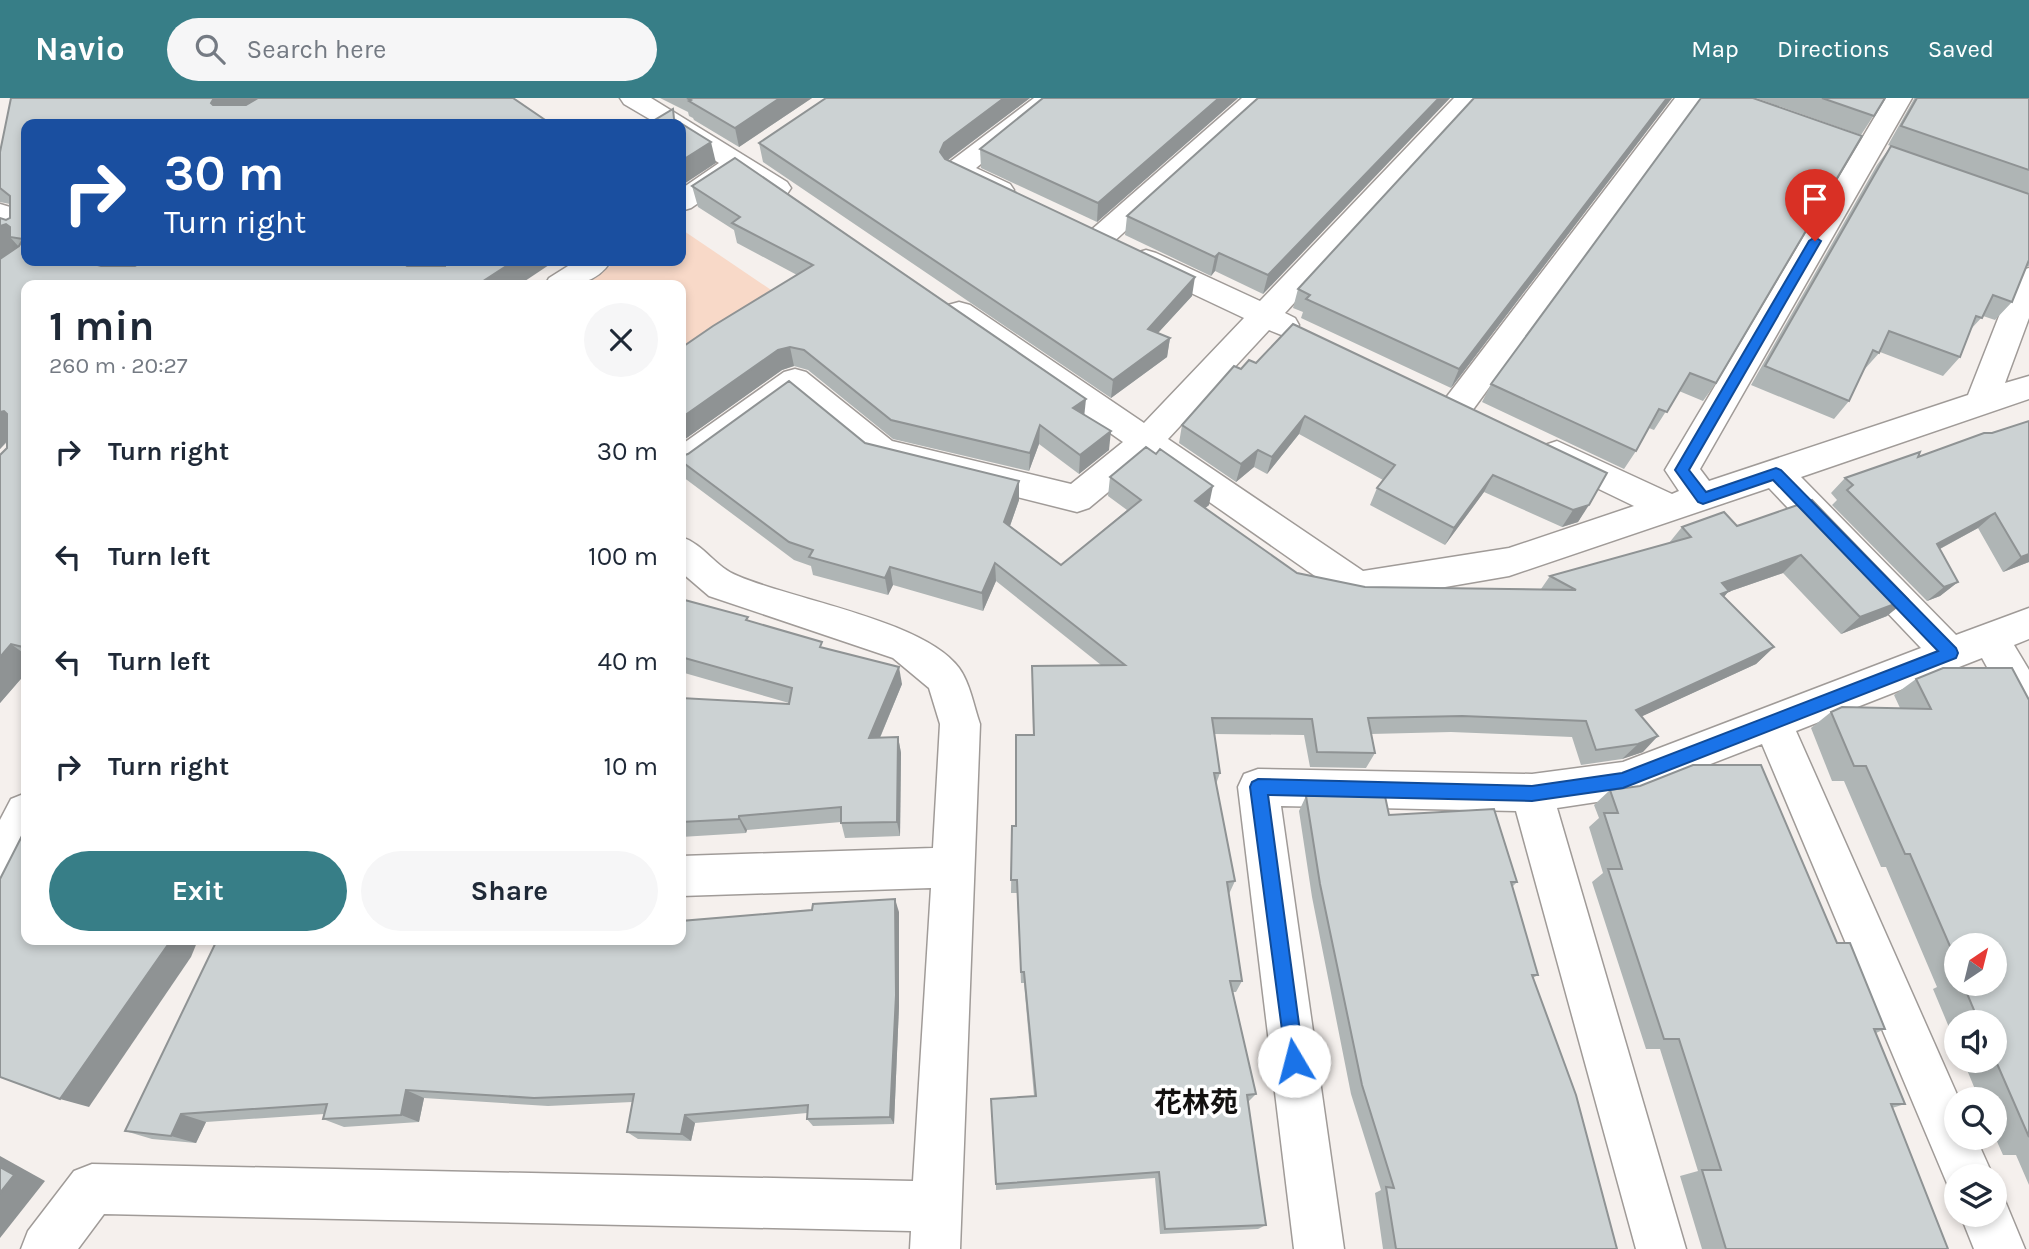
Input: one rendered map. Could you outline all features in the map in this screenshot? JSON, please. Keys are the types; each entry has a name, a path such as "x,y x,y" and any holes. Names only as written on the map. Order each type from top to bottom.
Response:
{"street":[{"path":"633,98 668,119"},
{"path":"1028,204 957,170 1050,98"},
{"path":"1258,98 1088,232 1312,338"},
{"path":"686,458 795,380 881,451 1077,499 1147,441 1468,98"},
{"path":"1457,407 1688,98"},
{"path":"1687,504 1682,470 1899,98"},
{"path":"686,129 750,155 795,200"},
{"path":"686,199 750,155"},
{"path":"0,212 21,227"},
{"path":"414,266 433,280"},
{"path":"568,280 588,266"},
{"path":"1982,402 2029,278"},
{"path":"931,293 1359,587 1509,562 2029,387"},
{"path":"1528,441 1687,504"},
{"path":"1776,473 1950,653"},
{"path":"46,1249 92,1189 936,1228 951,867 960,724 945,679 906,647 722,586 686,555"},
{"path":"1319,1249 1258,787 1532,793 1623,780 2029,623"},
{"path":"1990,638 2029,706"},
{"path":"1772,721 1963,1164"},
{"path":"1532,793 1661,1249"},
{"path":"0,862 21,822"},
{"path":"686,876 951,867"},
{"path":"1991,1227 2000,1249"}],"shaded area":[{"path":"686,232 780,296 686,362 686,280 589,280 610,266 686,266"}],"building":[{"path":"11,98 214,98 211,103 213,105 246,105 258,98 513,98 544,119 21,119 21,239 10,237 10,227 6,224 0,226 0,218 10,218 10,196 0,188 0,152"},
{"path":"687,98 780,98 735,128"},
{"path":"826,98 1004,98 944,143 940,152 945,159 1195,277 1148,329 1170,338 1113,380 759,143"},
{"path":"1043,98 1219,98 1098,203 980,149"},
{"path":"1258,98 1439,98 1268,275 1219,253 1215,257 1127,216"},
{"path":"1474,98 1667,98 1459,369 1306,299 1310,295 1298,289"},
{"path":"1701,98 1753,98 1862,136 1716,383 1690,373 1667,412 1659,409 1636,451 1491,384"},
{"path":"1822,98 1885,98 1874,116"},
{"path":"1917,98 2029,98 2029,170 1901,126"},
{"path":"673,109 674,119 656,119"},
{"path":"686,126 711,142 686,158"},
{"path":"1891,146 2029,194 2029,260 2012,302 1993,295 1982,318 1976,316 1960,357 1889,331 1879,353 1873,350 1849,401 1765,366"},
{"path":"735,158 1086,399 1073,408 1111,431 1080,455 1040,425 1030,453 891,420 804,350 790,347 778,350 686,414 686,345 813,265 732,223 740,217 692,186"},
{"path":"21,242 21,266 506,266 485,280 21,280 21,646 11,644 0,657 0,455 7,448 7,414 0,412 0,259"},
{"path":"1293,324 1607,473 1589,505 1573,510 1493,475 1454,528 1377,488 1395,465 1305,416 1272,457 1258,450 1241,464 1182,425 1234,366 1241,369 1249,360 1256,363"},
{"path":"789,381 865,443 1019,481 1004,522 1061,565 1141,500 1110,477 1146,447 1156,454 1160,449 1213,486 1195,501 1297,573 1365,587 1576,590 1550,576 1691,537 1682,527 1724,512 1737,526 1812,500 1908,599 1860,617 1801,555 1722,583 1729,591 1721,594 1774,647 1636,710 1658,736 1638,744 1596,750 1586,721 1462,716 1368,718 1375,753 1317,752 1312,719 1212,718 1220,773 1214,773 1235,881 1227,882 1242,981 1230,981 1256,1094 1247,1095 1266,1225 1165,1229 1159,1172 996,1184 991,1099 1036,1096 1024,972 1021,972 1017,880 1011,880 1012,826 1016,826 1016,735 1034,735 1032,666 1125,665 995,563 982,593 890,567 885,578 809,557 813,550 789,542 686,465 688,454"},
{"path":"2029,421 2029,554 2021,557 1995,513 1937,544 1958,582 1944,587 1847,490 1853,485 1845,478 1920,452 1918,457 1984,433"},
{"path":"686,600 748,617 746,620 822,642 820,647 899,667 869,738 898,737 897,822 841,823 841,807 739,816 739,819 686,822 686,698 789,704 792,688 686,658"},
{"path":"1943,668 2012,668 2029,700 2029,1137 2001,1073 2007,1073 2007,1010 1974,1010 1968,996 2007,996 2007,933 1944,933 1910,854 1905,854 1866,766 1854,766 1831,712 1842,707 1931,709 1916,679"},
{"path":"1693,765 1761,765 1837,943 1850,943 1885,1029 1874,1029 1905,1104 1891,1104 1948,1249 1726,1249 1702,1170 1721,1170 1679,1039 1664,1039 1608,869 1622,869 1604,813 1618,813 1610,790 1640,786"},
{"path":"1306,796 1385,796 1389,815 1494,809 1517,882 1511,882 1538,975 1532,975 1576,1095 1617,1249 1396,1249 1386,1187 1394,1188 1362,1085 1320,884"},
{"path":"21,838 21,945 168,945 60,1099 0,1077 0,879"},
{"path":"895,899 896,995 890,1117 807,1119 808,1105 685,1115 681,1134 627,1132 634,1094 534,1098 406,1090 401,1115 323,1119 327,1104 181,1114 171,1136 125,1131 215,945 686,945 686,921 812,910 813,904"},
{"path":"0,1167 14,1175 0,1193"}],"district":[{"name":"花林苑","path":"1196,1102"}],"route":[{"path":"1294,1061 1258,787 1532,793 1623,780 1950,653 1776,473 1703,498 1682,470 1815,241"}]}
